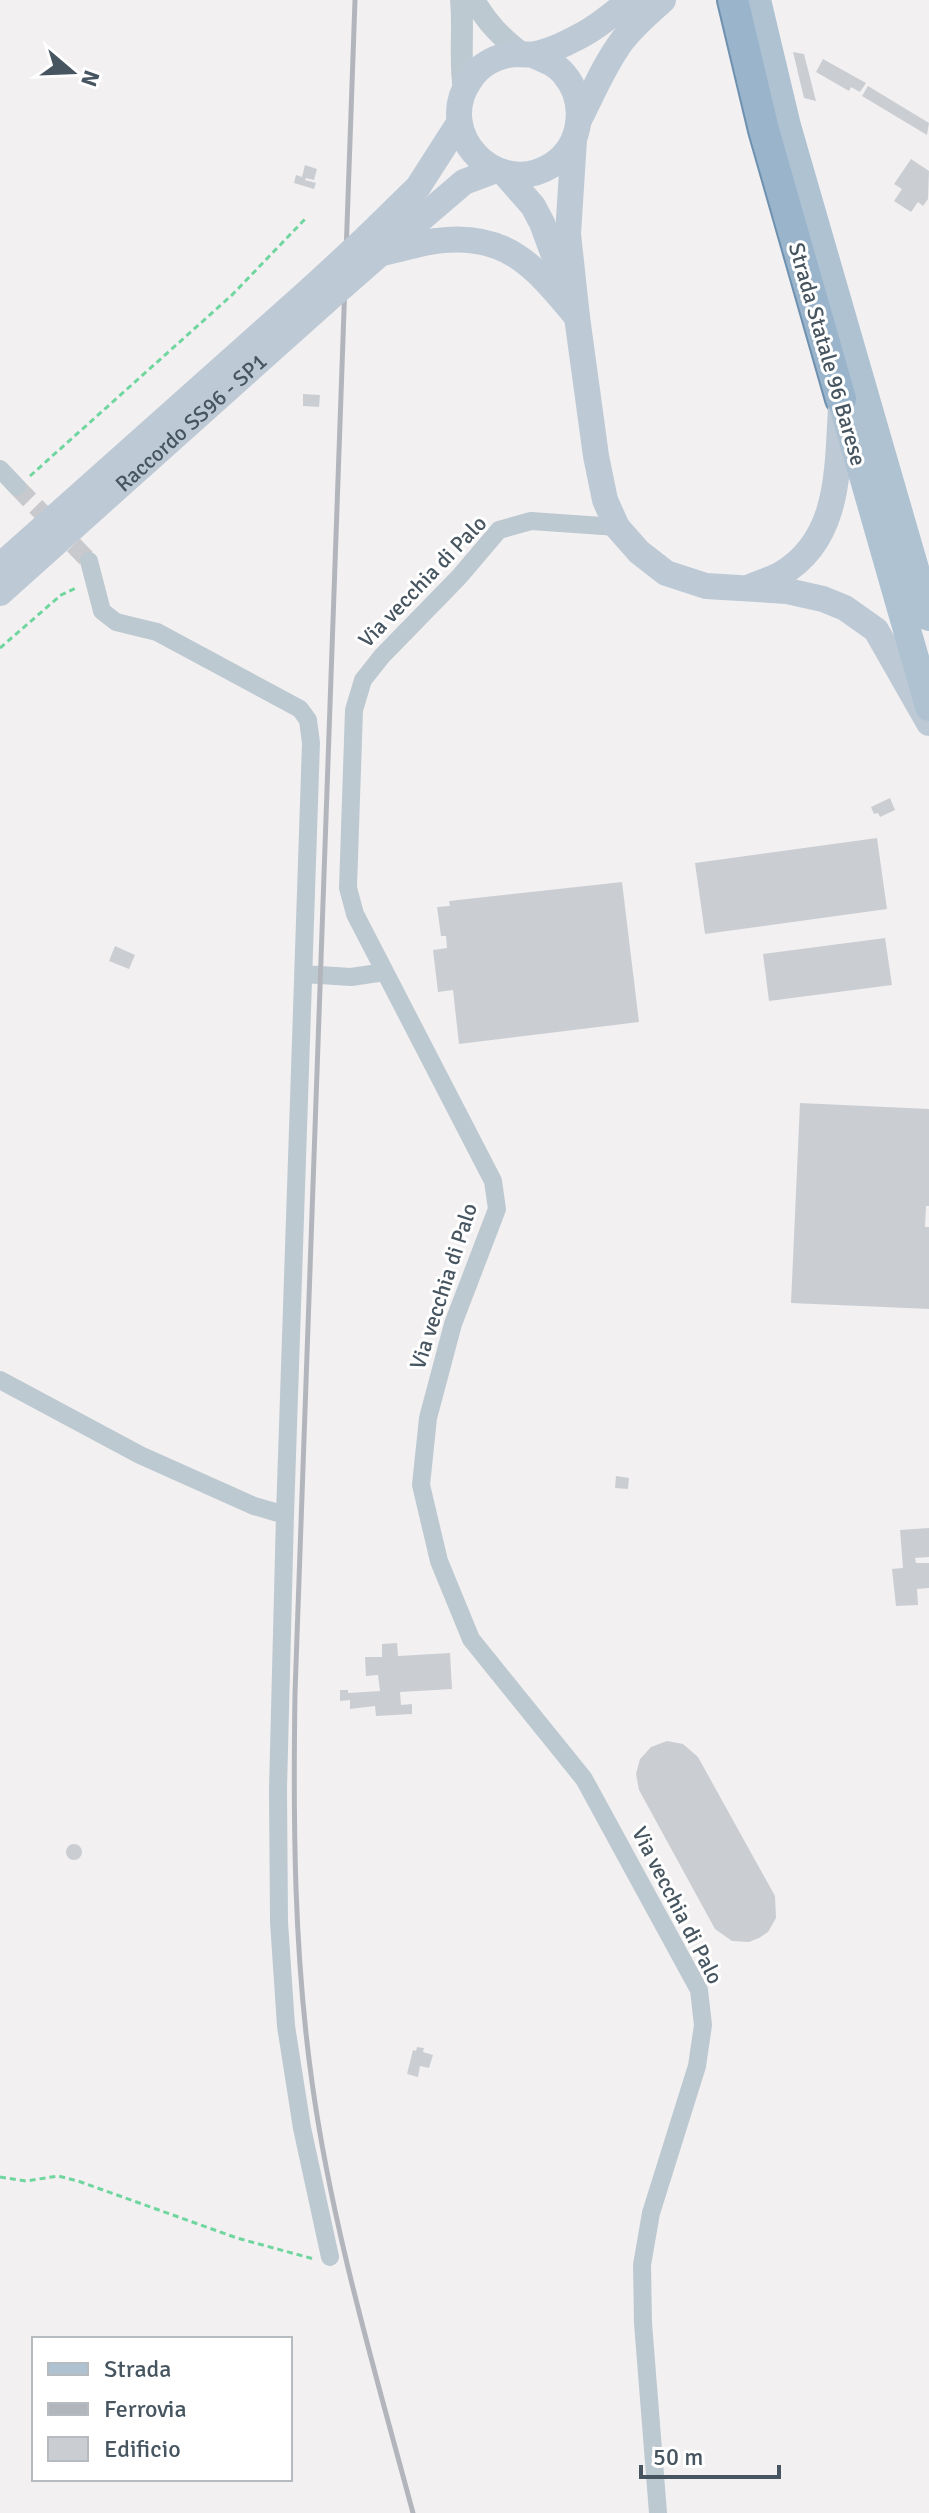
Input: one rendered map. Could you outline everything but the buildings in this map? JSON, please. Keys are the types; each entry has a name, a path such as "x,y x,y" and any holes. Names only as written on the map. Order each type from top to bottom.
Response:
{"highway":[{"name":"Strada Statale 96 Barese","path":"733,0 764,130 841,399"}],"main road":[{"path":"577,317 533,206 500,171 482,162 471,151 459,123 460,106 464,90 482,67 494,59 528,54 580,37 630,0"},
{"path":"374,245 464,182 500,171 529,173 552,165 565,153 610,60 622,42 636,24 663,0"},
{"name":"Strada Statale 96 Barese","path":"757,0 787,126 929,617"},
{"path":"528,54 549,61 568,79 579,103 568,234 596,456 605,500 617,527 639,552 666,573 706,586 787,591 823,599 845,608 876,630 929,723"},
{"path":"374,245 434,167 459,123"},
{"path":"374,245 449,239 491,244 529,263 577,317"},
{"name":"Raccordo SS96 - SP1","path":"0,566 374,245"},
{"name":"Raccordo SS96 - SP1","path":"0,593 318,295"},
{"path":"745,589 782,573 809,551 826,524 835,489 841,399"},
{"name":"Strada Statale 96 Barese","path":"841,399 929,707"}],"street":[{"path":"461,0 464,90"},
{"path":"474,0 498,35 528,54"},
{"path":"0,469 17,487"},
{"name":"Via vecchia di Palo","path":"617,527 531,521 499,530 363,680 354,710 348,888 355,914 493,1181 497,1209 453,1324 428,1418 421,1485 439,1561 471,1639 584,1779 699,1990 703,2025 697,2066 651,2213 642,2265 643,2323 658,2513"},
{"path":"90,570 102,611 116,622 157,632 300,709 308,720 311,743 278,1789 280,1935 289,2040 302,2128 330,2257"},
{"path":"304,974 351,977 385,972"},
{"path":"0,1380 140,1455 254,1506 285,1515"}],"path":[{"path":"17,487 232,295 307,217"},
{"path":"0,648 90,570"},
{"path":"0,2177 26,2181 58,2176 249,2242 311,2260 330,2257"}],"tunnel":[{"path":"17,487 89,561"}],"railway":[{"path":"355,0 295,1693 295,1839 301,1985 321,2137 356,2299 413,2513"}]}
